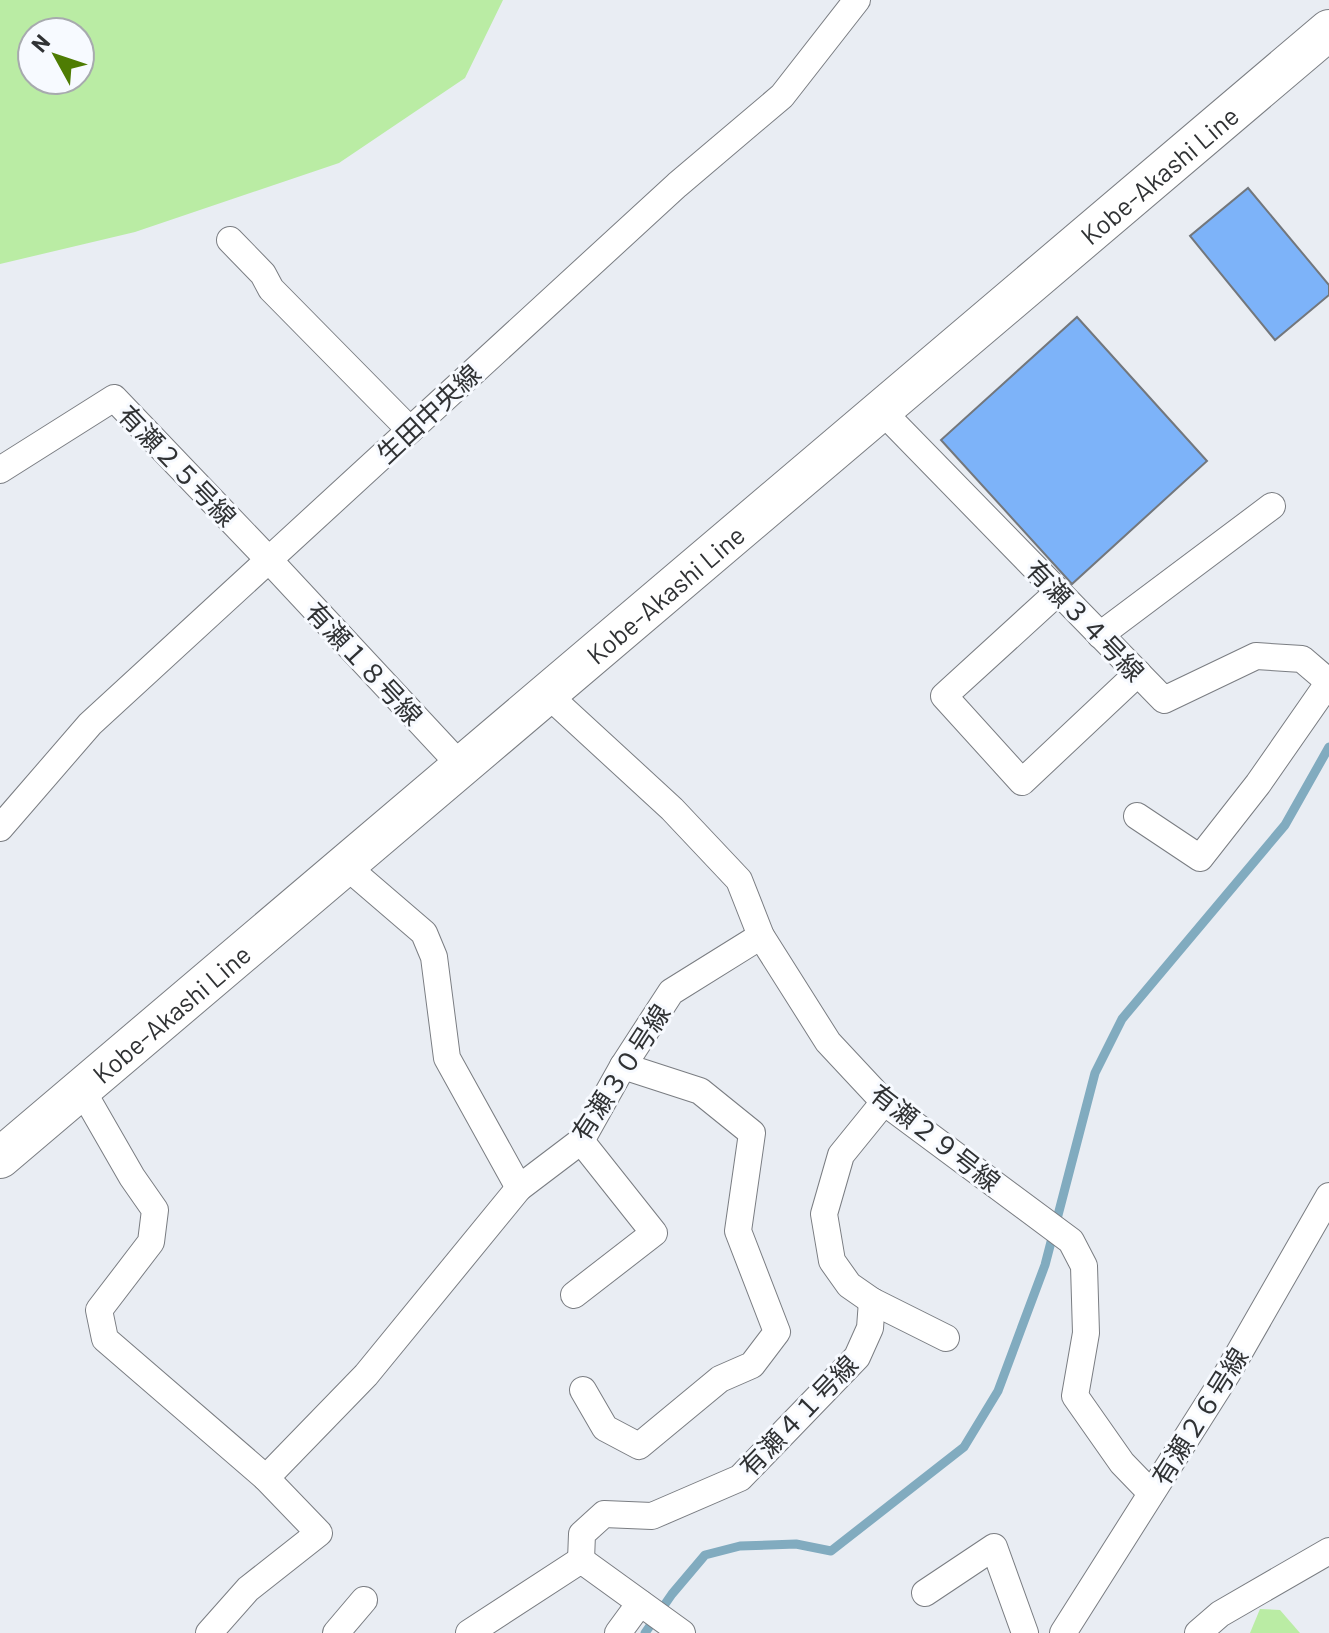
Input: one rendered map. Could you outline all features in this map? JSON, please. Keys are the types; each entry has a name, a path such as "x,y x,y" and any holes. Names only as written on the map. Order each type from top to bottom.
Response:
{"main road":[{"name":"Kobe-Akashi Line","path":"0,1158 1329,30"}],"street":[{"name":"生田中央線","path":"0,828 90,724 677,185 782,96 857,0"},
{"path":"230,240 263,274 271,289 410,430"},
{"name":"有瀬２５号線","path":"0,470 114,398 269,560"},
{"name":"有瀬３４号線","path":"881,410 1164,700 1256,656 1302,659 1329,682"},
{"path":"1100,635 1272,506"},
{"name":"有瀬１８号線","path":"269,560 462,767"},
{"path":"1058,592 944,696 1022,782 1138,673"},
{"path":"1137,816 1200,858 1258,784 1329,682"},
{"name":"有瀬２９号線","path":"547,694 672,809 739,880 761,936 828,1042 884,1102 1071,1241 1084,1266 1085,1293 1086,1333 1075,1396 1122,1463 1151,1493"},
{"path":"346,866 424,933 434,957 447,1058 519,1188"},
{"name":"有瀬３０号線","path":"266,1478 366,1375 519,1188 581,1141 623,1066 671,992 761,936"},
{"path":"583,1390 605,1428 639,1446 720,1379 752,1365 777,1332 738,1231 752,1133 700,1091 623,1066"},
{"path":"82,1090 132,1177 155,1210 151,1242 99,1310 105,1339 266,1478 319,1533 248,1589 209,1633"},
{"path":"884,1102 841,1155 824,1214 832,1261 849,1285 872,1301 946,1338"},
{"path":"574,1295 654,1233 581,1141"},
{"name":"有瀬２６号線","path":"1063,1633 1227,1374 1329,1196"},
{"name":"有瀬４１号線","path":"581,1560 582,1534 604,1514 652,1516 740,1478 857,1357 870,1328 872,1301"},
{"path":"925,1593 994,1547 1025,1633"},
{"path":"1198,1633 1220,1614 1329,1551"},
{"path":"469,1633 581,1560 678,1630"},
{"path":"336,1633 364,1600"},
{"path":"618,1633 641,1603"}],"green space":[{"path":"0,0 503,0 465,78 339,163 135,232 0,264"},
{"path":"1260,1609 1280,1610 1300,1633 1250,1633"}],"building":[{"path":"1248,188 1329,285 1329,295 1275,340 1190,236"},
{"path":"1077,317 1207,461 1072,584 941,440"}],"waterway":[{"path":"645,1633 705,1555 740,1546 796,1544 831,1551 964,1447 998,1391 1045,1265 1095,1073 1122,1019 1285,825 1329,747"}]}
